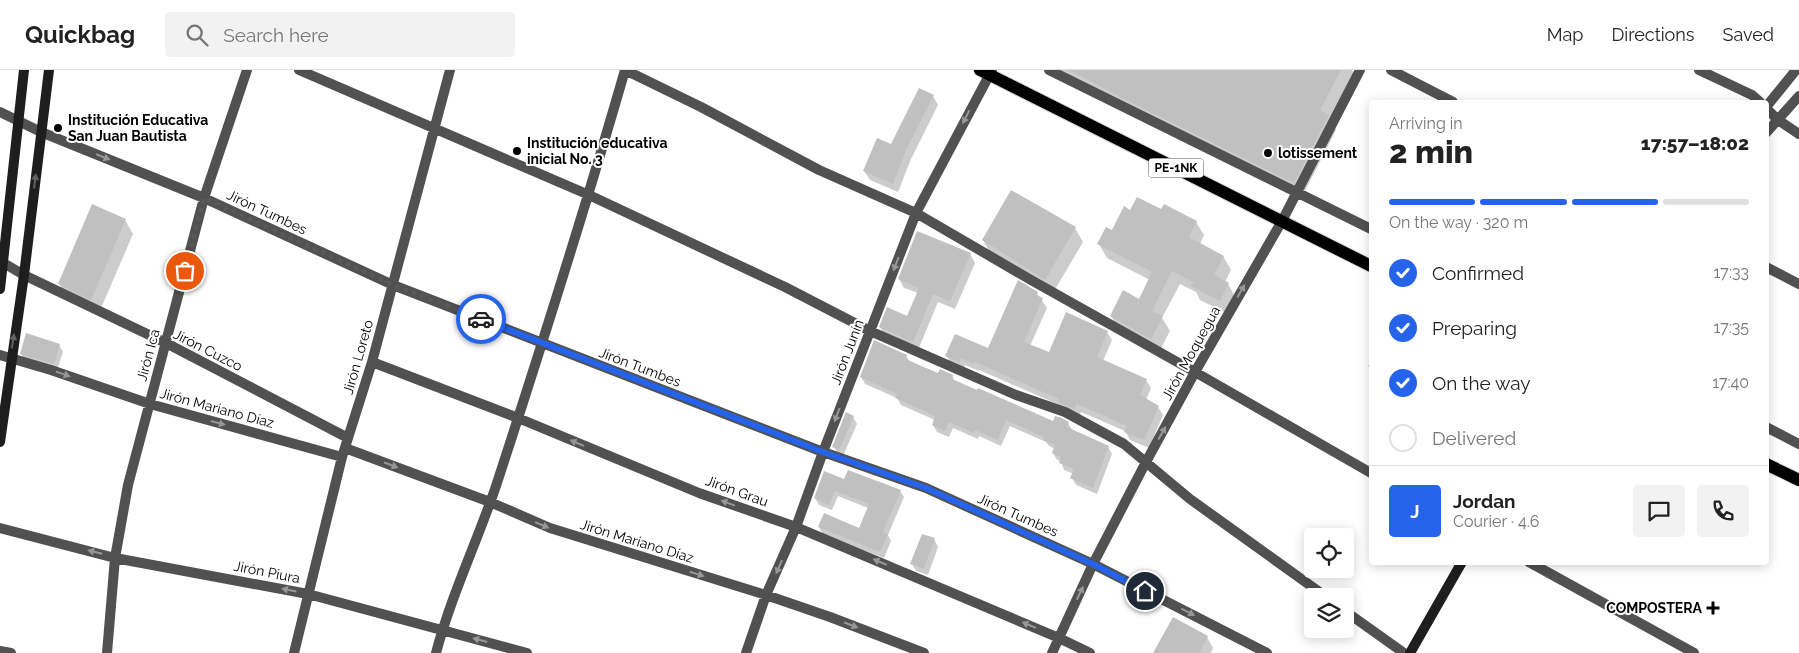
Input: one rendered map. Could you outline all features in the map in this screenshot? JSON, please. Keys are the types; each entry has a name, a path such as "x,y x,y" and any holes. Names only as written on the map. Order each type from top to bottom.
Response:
{"main road":[{"path":"0,289 24,70"},
{"path":"0,442 24,274 49,70"},
{"name":"PE-1NK","path":"987,71 1369,265"},
{"path":"1769,465 1799,480"},
{"path":"1410,653 1460,565"}],"street":[{"name":"Jirón Ica","path":"107,653 115,558 128,484 204,198 247,70"},
{"path":"299,70 589,195 785,287 870,331 1016,395 1065,412 1124,444 1190,499 1314,588"},
{"name":"Jirón Loreto","path":"294,653 345,447 372,362 450,70"},
{"path":"436,653 442,630 490,502 518,418 589,195 625,70 701,107 819,170 916,213 1030,280 1369,472"},
{"path":"1049,70 1369,228"},
{"name":"Jirón Moquegua","path":"1052,653 1093,564 1146,462 1282,220 1360,70"},
{"path":"1391,70 1449,100"},
{"path":"1700,70 1752,95 1758,100"},
{"path":"1769,103 1796,70"},
{"name":"Jirón Junín","path":"746,653 766,595 796,527 823,452 916,213 987,71"},
{"path":"1769,130 1799,96"},
{"path":"1769,110 1778,120 1799,134"},
{"name":"Jirón Tumbes","path":"0,112 18,122 204,198 393,285 823,452 926,488 1093,564 1267,653"},
{"name":"Jirón Cuzco","path":"2,262 166,344 345,447"},
{"path":"1769,269 1799,284"},
{"name":"Jirón Mariano Díaz","path":"0,355 51,370 150,404 345,447 490,502 550,528 766,595 924,653"},
{"name":"Jirón Grau","path":"372,362 518,418 682,486 796,527 1059,638 1090,653"},
{"path":"1769,429 1799,444"},
{"name":"Jirón Piura","path":"0,528 115,558 308,594 526,653"},
{"path":"1533,565 1694,653"},
{"path":"1354,617 1404,653"},
{"path":"0,651 11,653"}],"building":[{"name":"lotissement","path":"1069,70 1341,70 1320,110 1329,115 1294,183"},
{"path":"919,88 934,95 906,150 893,184 863,171 877,138 891,144"},
{"path":"1011,190 1076,227 1045,280 982,240"},
{"path":"1137,197 1161,209 1164,204 1197,221 1189,237 1224,256 1214,275 1229,283 1220,301 1191,286 1193,282 1172,271 1152,311 1163,316 1151,339 1110,316 1123,290 1139,299 1152,272 1097,244 1106,227 1112,230 1124,206 1130,210"},
{"path":"92,204 126,219 91,300 58,284"},
{"path":"917,231 971,253 950,301 933,294 913,342 879,327 887,307 907,316 919,288 898,279"},
{"path":"1018,280 1038,292 1036,295 1043,298 1024,342 1049,352 1066,312 1108,331 1097,357 1147,379 1140,395 1159,406 1144,440 1124,432 1127,426 1077,404 1074,409 1058,402 1059,399 975,362 974,364 961,358 959,362 945,356 955,334 988,348"},
{"path":"26,333 60,344 54,364 20,354"},
{"path":"874,340 907,355 906,359 938,373 940,369 953,375 952,379 977,390 978,388 1053,421 1055,416 1062,418 1069,422 1067,427 1109,446 1093,488 1070,478 1074,469 1059,463 1061,457 1052,453 1055,445 1043,440 1044,437 1006,420 998,440 975,430 974,433 949,422 945,431 932,425 935,416 895,398 897,394 860,377"},
{"path":"846,412 854,416 839,450 832,447"},
{"path":"848,470 901,490 883,532 888,534 880,552 818,527 824,513 859,528 869,504 835,491 829,505 814,498 824,471 844,479"},
{"path":"922,534 935,538 924,569 910,564"},
{"path":"1173,617 1208,636 1199,653 1153,653"}],"way so far":[{"path":"185,271 204,198 393,285 481,319"}],"place":[{"name":"Institución Educativa San Juan Bautista","path":"58,128"},
{"name":"Institución educativa inicial No. 3","path":"517,151"},
{"name":"lotissement","path":"1268,153"},
{"name":"COMPOSTERA","path":"1713,608"}],"route":[{"path":"481,319 823,452 926,488 1093,564 1145,591"}]}
